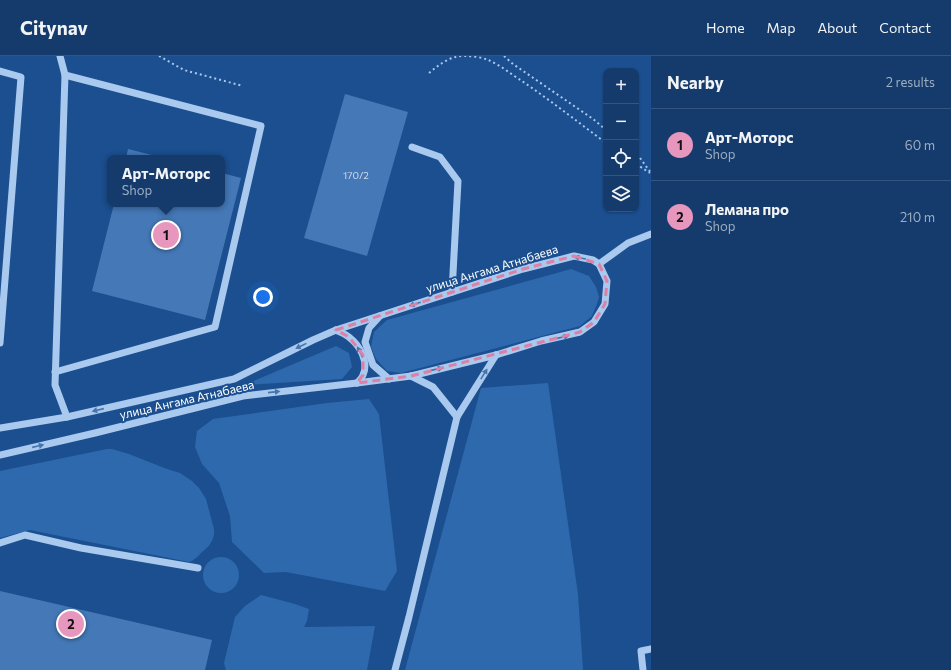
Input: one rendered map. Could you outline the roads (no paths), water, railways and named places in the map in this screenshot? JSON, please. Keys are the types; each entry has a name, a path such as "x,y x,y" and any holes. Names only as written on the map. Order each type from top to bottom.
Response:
{"street":[{"path":"60,56 65,74 54,385 67,417"},
{"path":"0,71 21,77 1,305 0,343"},
{"path":"55,372 215,327 261,126 65,74"},
{"path":"412,147 440,158 458,181 452,292"},
{"path":"599,264 628,243 651,234"},
{"name":"улица Ангама Атнабаева","path":"0,428 67,417 234,379 336,330 523,269 574,256 593,260 599,264 607,281 605,304 594,322 580,332 411,376 243,396 0,455"},
{"path":"380,316 369,328 365,342 373,365 389,379"},
{"path":"336,330 349,337 363,355 365,365 363,375 357,383"},
{"path":"395,670 457,417 496,355"},
{"path":"411,376 433,387 457,417"},
{"path":"0,543 25,535 81,548 198,568"},
{"path":"643,670 641,651 651,649"}],"place":[{"name":"Арт-Моторс","path":"166,235"},
{"name":"Лемана про","path":"71,624"}]}
